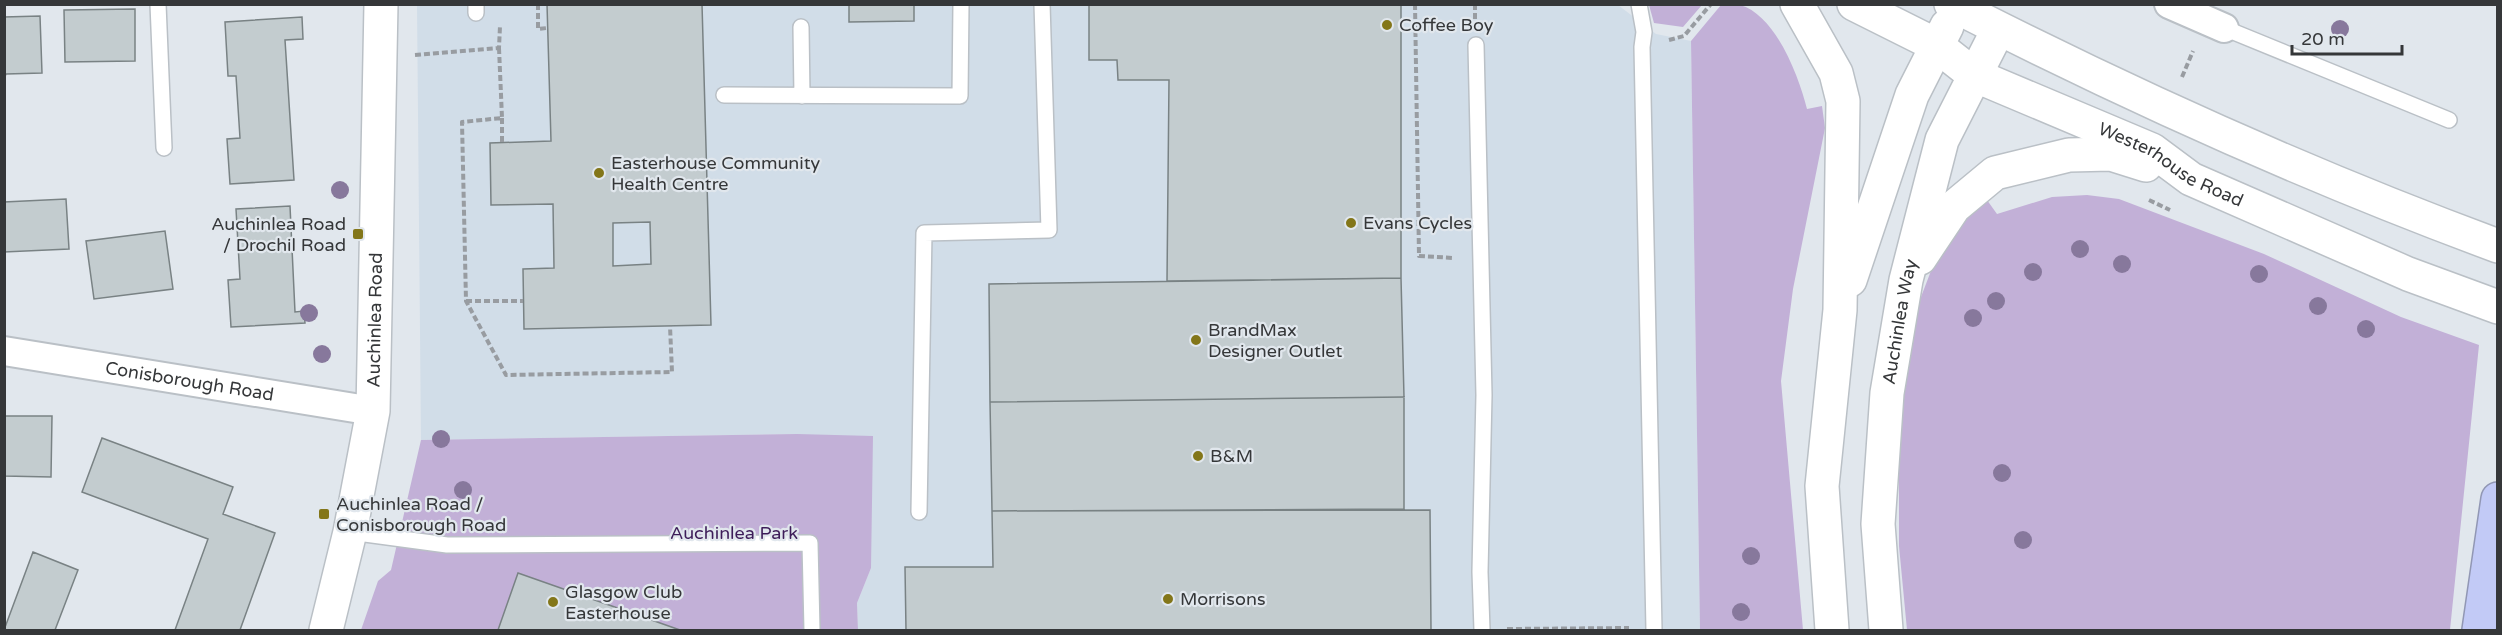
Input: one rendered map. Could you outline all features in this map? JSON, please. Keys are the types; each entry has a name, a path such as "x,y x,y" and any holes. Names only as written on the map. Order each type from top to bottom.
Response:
{"highway":[{"path":"2479,630 2498,499"}],"street":[{"name":"Auchinlea Road","path":"326,630 350,532 373,411 381,4"},
{"path":"1797,4 1836,73 1843,101 1840,310 1822,486 1832,630"},
{"name":"Westerhouse Road","path":"1854,4 1936,45 1974,75 2152,150 2191,179 2408,274 2498,307"},
{"path":"2169,4 2215,24"},
{"path":"1840,310 1912,94 1954,6 1998,30 2169,111 2441,225 2498,246"},
{"name":"Auchinlea Way","path":"1886,630 1878,524 1887,393 1906,280 1942,140 1998,30"},
{"path":"1906,280 1954,207 1995,173 2069,155 2111,154 2191,179"},
{"name":"Conisborough Road","path":"4,351 373,411"}],"lane":[{"path":"158,4 164,148"},
{"path":"724,95 960,96 962,4"},
{"path":"919,512 924,233 1049,230 1042,4"},
{"path":"1639,4 1644,32 1642,46 1654,629"},
{"path":"2215,24 2449,120"},
{"path":"801,27 802,96"},
{"path":"1476,45 1484,406 1480,572 1482,630"},
{"path":"350,532 447,545 810,543 812,630"}],"path":[{"path":"538,4 538,29 547,28"},
{"path":"1415,4 1419,256 1482,259"},
{"path":"1642,46 1684,36 1711,4"},
{"path":"500,15 502,143"},
{"path":"2180,83 2215,24"},
{"path":"381,57 499,48"},
{"path":"502,118 462,122 466,301 506,375 672,372 670,326"},
{"path":"466,301 523,301"},
{"path":"1482,630 1654,629"}],"shaded area":[{"path":"417,5 1618,5 1656,34 1691,41 1700,630 858,630 857,603 871,568 797,434 421,440"}],"green space":[{"path":"1649,4 1702,5 1683,27 1654,23"},
{"path":"1721,5 1740,5 1753,11 1765,21 1792,65 1807,109 1822,106 1825,128 1793,289 1781,381 1803,630 1700,630 1691,41"},
{"path":"2087,195 2119,199 2264,254 2401,317 2479,345 2450,630 1907,630 1899,546 1899,432 1916,310 1939,250 1958,227 1987,200 1997,214 2052,197"},
{"name":"Auchinlea Park","path":"797,434 873,436 871,568 857,603 858,630 361,630 378,581 391,570 421,440"}],"building":[{"name":"Easterhouse Community Health Centre","path":"547,4 702,4 711,325 524,329 523,269 554,268 553,204 491,205 490,143 551,141","holes":["650,222 651,264 613,266 613,223"]},
{"path":"849,4 914,4 914,21 849,22"},
{"path":"1089,4 1401,4 1401,278 1167,281 1169,80 1118,80 1117,60 1089,60"},
{"path":"135,9 135,61 65,62 64,10"},
{"path":"40,16 42,73 6,74 4,79 4,17"},
{"path":"302,17 303,39 285,40 294,180 230,184 227,139 240,138 236,76 228,76 225,22"},
{"path":"66,199 69,249 4,252 4,202"},
{"path":"290,206 295,312 304,311 305,323 231,327 228,280 240,279 236,209"},
{"path":"165,231 173,289 94,299 86,241"},
{"name":"BrandMax Designer Outlet","path":"1401,278 1404,397 990,402 989,284"},
{"name":"B&M","path":"1404,397 1404,509 992,511 990,402"},
{"path":"4,416 52,416 51,477 4,476"},
{"path":"102,438 233,487 223,514 275,533 240,630 175,630 208,539 82,492"},
{"name":"Morrisons","path":"1430,510 1431,630 906,630 905,567 993,567 992,511"},
{"path":"33,552 78,570 55,630 4,630"},
{"name":"Glasgow Club Easterhouse","path":"518,573 680,630 498,630"}],"place":[{"name":"Coffee Boy","path":"1387,25"},
{"name":"Easterhouse Community Health Centre","path":"599,173"},
{"name":"Evans Cycles","path":"1351,223"},
{"name":"Auchinlea Road / Drochil Road","path":"358,234"},
{"name":"BrandMax Designer Outlet","path":"1196,340"},
{"name":"B&M","path":"1198,456"},
{"name":"Auchinlea Road / Conisborough Road","path":"324,514"},
{"name":"Morrisons","path":"1168,599"},
{"name":"Glasgow Club Easterhouse","path":"553,602"}]}
